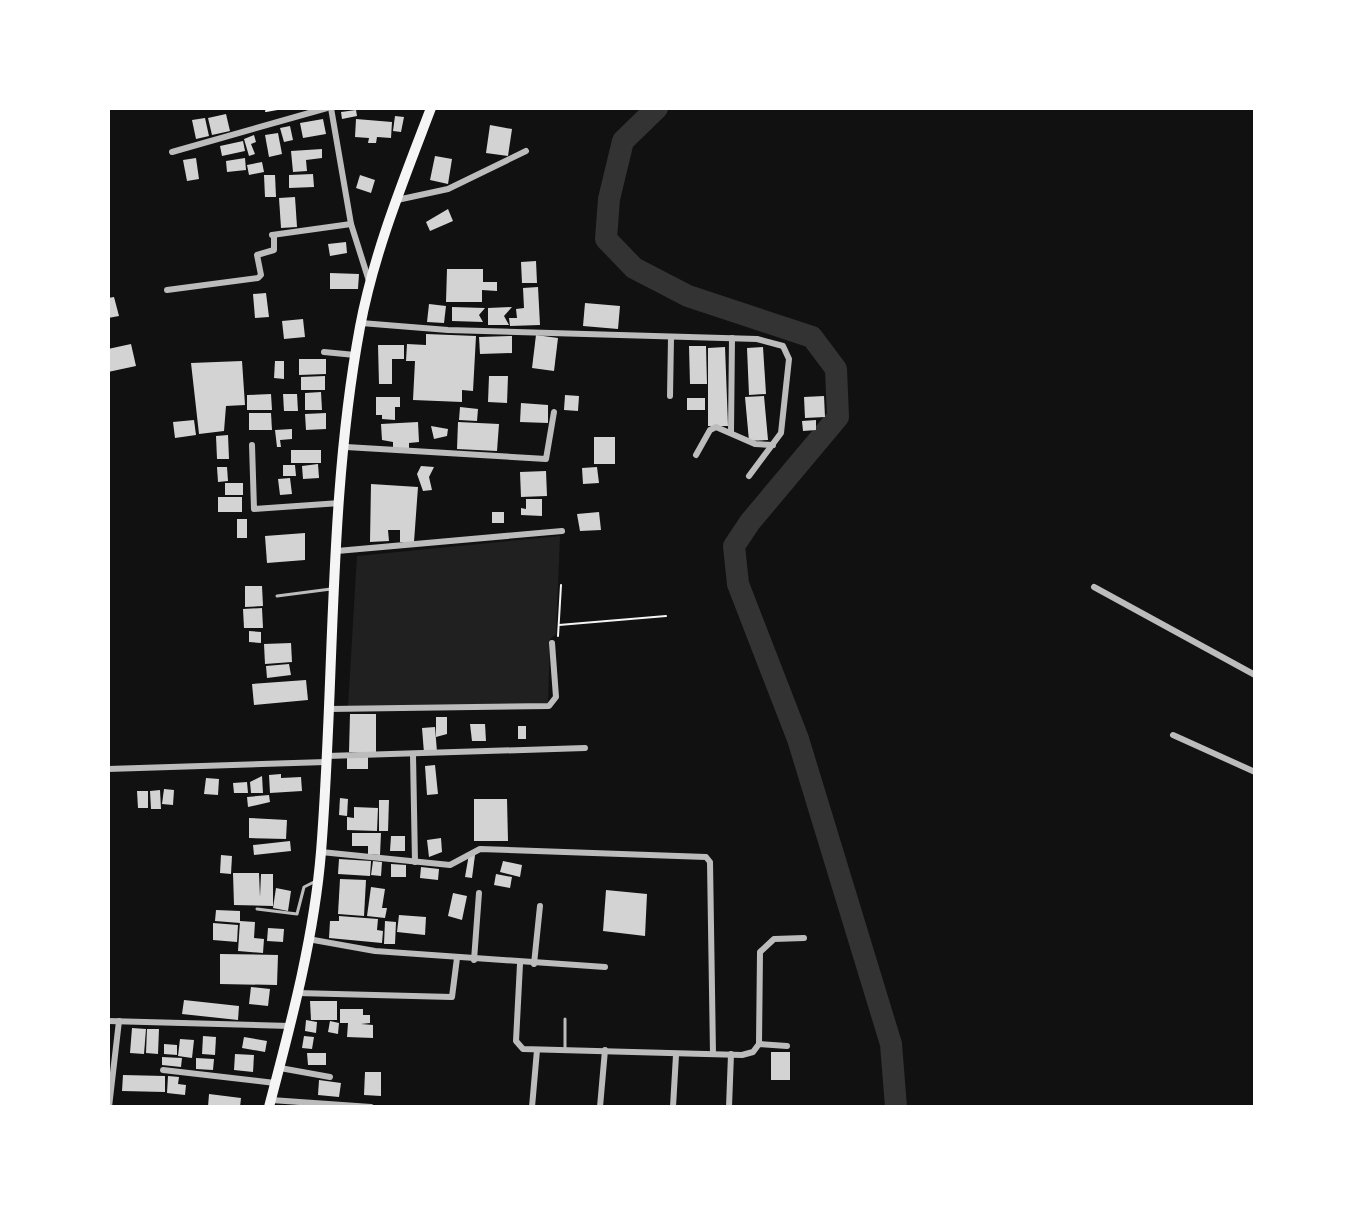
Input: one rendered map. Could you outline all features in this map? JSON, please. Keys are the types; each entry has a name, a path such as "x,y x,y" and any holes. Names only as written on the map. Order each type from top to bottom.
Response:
{"main road":[{"path":"270,1103 290,1026 318,882 340,503 355,355 370,284 431,108"}],"street":[{"path":"172,152 329,108 351,224 370,284"},
{"path":"397,200 448,189 526,151"},
{"path":"167,290 258,278 261,275 257,255 274,250 273,235 351,224"},
{"path":"361,323 671,338 757,339 783,346 789,359 781,433 749,476"},
{"path":"670,396 671,338"},
{"path":"731,432 732,338"},
{"path":"324,352 355,355"},
{"path":"346,447 546,459 554,412"},
{"path":"696,455 712,428 731,432 755,444 773,445"},
{"path":"252,445 254,509 340,503"},
{"path":"337,551 562,531"},
{"path":"1094,587 1255,675"},
{"path":"329,709 549,706 556,697 552,643"},
{"path":"1173,735 1255,772"},
{"path":"108,769 585,748"},
{"path":"413,755 415,862"},
{"path":"321,852 450,865 480,849 591,855 698,856 710,862 713,1054"},
{"path":"474,960 479,893"},
{"path":"534,964 540,906"},
{"path":"759,1044 760,952 774,939 804,938"},
{"path":"308,939 375,951 520,964 605,967"},
{"path":"297,993 452,997 457,958"},
{"path":"520,964 516,1041 523,1049 676,1055 748,1054 759,1044 787,1046"},
{"path":"108,1021 290,1026"},
{"path":"109,1107 119,1021"},
{"path":"532,1107 537,1050"},
{"path":"600,1107 605,1050"},
{"path":"729,1107 731,1054"},
{"path":"673,1107 676,1055"},
{"path":"280,1068 330,1077"},
{"path":"163,1070 275,1083"},
{"path":"270,1103 371,1107"}],"lane":[{"path":"277,596 335,589"},
{"path":"257,909 297,914 306,885 318,882"},
{"path":"565,1019 565,1050"}],"path":[{"path":"266,111 283,108"},
{"path":"552,643 558,636 561,585"},
{"path":"559,625 666,616"}],"shaded area":[{"path":"560,536 556,634 550,639 548,703 348,706 357,556"}],"building":[{"path":"356,110 357,116 342,119 341,112"},
{"path":"226,114 230,131 212,135 208,118"},
{"path":"395,116 404,117 401,132 393,131"},
{"path":"205,118 209,136 196,139 192,120"},
{"path":"323,119 326,134 303,138 300,123"},
{"path":"356,119 392,122 391,138 377,137 376,143 368,143 369,138 355,137"},
{"path":"490,125 512,129 508,156 486,153"},
{"path":"290,126 293,140 284,142 280,128"},
{"path":"278,133 282,154 269,157 265,135"},
{"path":"254,135 256,142 251,144 255,154 249,156 244,139"},
{"path":"243,141 245,151 222,156 220,146"},
{"path":"322,149 322,158 306,160 307,171 293,172 291,151"},
{"path":"435,156 452,159 448,184 430,180"},
{"path":"196,158 199,179 187,181 183,160"},
{"path":"245,158 246,170 227,172 226,161"},
{"path":"262,162 264,172 249,175 247,165"},
{"path":"313,174 314,187 289,188 289,175"},
{"path":"264,175 275,175 276,197 265,197"},
{"path":"360,175 375,180 371,193 356,188"},
{"path":"295,197 297,227 281,228 279,198"},
{"path":"448,209 453,221 430,231 426,222"},
{"path":"346,242 347,253 330,256 328,244"},
{"path":"536,261 537,283 522,283 521,262"},
{"path":"447,269 483,269 483,282 497,282 497,291 482,290 482,302 446,302"},
{"path":"330,273 359,274 358,289 330,289"},
{"path":"538,287 540,325 510,326 509,318 517,318 516,309 524,308 523,288"},
{"path":"266,293 269,317 255,318 253,294"},
{"path":"114,297 119,316 108,318 108,298"},
{"path":"585,303 620,306 618,329 583,326"},
{"path":"429,304 446,306 444,323 427,322"},
{"path":"452,307 485,308 479,315 483,322 452,321"},
{"path":"512,307 504,316 509,325 488,325 488,308"},
{"path":"303,319 305,337 284,339 282,321"},
{"path":"426,334 476,336 473,391 462,390 462,402 413,400 415,361 406,361 407,344 426,345"},
{"path":"536,335 558,338 554,371 532,368"},
{"path":"512,336 512,353 480,354 479,337"},
{"path":"131,344 136,366 108,372 108,349"},
{"path":"378,345 404,345 404,359 392,359 392,384 379,384"},
{"path":"689,346 706,346 707,384 690,384"},
{"path":"725,347 728,426 708,426 708,348"},
{"path":"763,347 766,394 749,395 747,348"},
{"path":"299,359 326,359 326,374 299,375"},
{"path":"242,361 245,405 226,406 224,431 199,434 191,363"},
{"path":"275,361 284,361 284,379 274,378"},
{"path":"325,376 325,390 301,390 301,377"},
{"path":"489,376 508,376 507,403 488,402"},
{"path":"321,392 322,410 305,410 305,393"},
{"path":"271,394 272,410 247,410 247,395"},
{"path":"283,394 297,394 298,411 284,411"},
{"path":"565,395 579,396 578,411 564,410"},
{"path":"764,396 768,440 749,441 745,397"},
{"path":"824,396 825,417 805,418 804,397"},
{"path":"376,397 400,397 400,407 395,407 395,420 376,415"},
{"path":"687,398 705,398 705,410 687,410"},
{"path":"521,403 548,405 548,423 520,422"},
{"path":"460,407 478,409 477,421 459,420"},
{"path":"249,413 271,413 272,430 249,430"},
{"path":"326,413 326,429 306,430 305,414"},
{"path":"194,420 196,435 175,438 173,422"},
{"path":"816,420 816,430 803,431 802,421"},
{"path":"418,422 419,442 409,443 409,448 393,448 393,442 382,440 381,424"},
{"path":"458,422 499,424 497,451 457,449"},
{"path":"431,426 448,429 447,436 434,439"},
{"path":"292,429 292,439 280,440 281,447 277,447 275,430"},
{"path":"228,435 229,459 217,459 216,436"},
{"path":"594,437 615,437 615,464 594,464"},
{"path":"291,450 321,450 321,463 291,463"},
{"path":"318,464 319,478 303,479 302,466"},
{"path":"283,465 295,465 296,476 283,476"},
{"path":"421,466 434,467 429,477 432,490 423,491 417,474"},
{"path":"217,467 227,467 228,481 218,482"},
{"path":"597,467 599,483 583,484 582,468"},
{"path":"546,471 547,496 521,497 520,472"},
{"path":"290,478 292,494 280,495 278,479"},
{"path":"225,483 243,483 243,495 225,495"},
{"path":"371,484 418,487 414,542 400,542 400,530 388,530 389,541 370,542"},
{"path":"218,497 242,497 242,512 218,512"},
{"path":"526,499 542,499 542,516 521,515 521,508 526,509"},
{"path":"492,512 504,512 504,523 492,523"},
{"path":"599,512 601,530 580,531 577,514"},
{"path":"237,519 247,519 247,538 237,538"},
{"path":"305,533 305,560 267,563 265,536"},
{"path":"245,586 262,586 263,606 245,607"},
{"path":"262,608 263,628 244,628 243,609"},
{"path":"249,631 261,632 261,643 249,642"},
{"path":"291,643 292,662 265,664 264,644"},
{"path":"289,664 291,675 267,678 266,666"},
{"path":"306,680 308,700 254,705 252,684"},
{"path":"350,714 376,714 376,753 349,752"},
{"path":"436,717 447,717 447,734 436,737"},
{"path":"470,724 485,724 486,741 472,741"},
{"path":"518,726 526,726 526,739 518,739"},
{"path":"435,727 437,752 424,753 422,728"},
{"path":"368,757 368,769 347,769 347,758"},
{"path":"435,765 438,794 427,795 425,766"},
{"path":"281,774 281,778 301,777 302,791 270,793 269,775"},
{"path":"262,776 263,793 251,793 250,782"},
{"path":"206,778 219,779 218,795 204,794"},
{"path":"247,782 248,793 234,793 233,783"},
{"path":"164,789 174,790 173,805 162,804"},
{"path":"160,790 161,809 151,809 150,791"},
{"path":"137,791 148,791 148,808 138,808"},
{"path":"269,795 270,802 248,807 247,797"},
{"path":"340,798 348,799 347,816 339,815"},
{"path":"474,799 507,799 508,841 474,841"},
{"path":"379,800 389,800 388,831 379,831"},
{"path":"354,807 378,808 377,831 347,830 347,817 354,818"},
{"path":"249,818 287,820 286,839 249,838"},
{"path":"352,833 381,833 380,855 368,854 368,846 352,846"},
{"path":"391,836 405,836 405,851 390,851"},
{"path":"441,838 442,852 429,857 427,840"},
{"path":"290,841 291,851 254,855 253,845"},
{"path":"469,854 475,855 472,878 465,877"},
{"path":"221,855 232,856 231,874 220,873"},
{"path":"339,859 371,861 370,876 338,874"},
{"path":"373,861 382,862 381,876 371,875"},
{"path":"503,861 522,865 520,877 500,872"},
{"path":"391,864 406,865 406,877 391,877"},
{"path":"421,867 439,869 438,880 420,878"},
{"path":"233,873 259,873 260,897 261,874 273,874 273,906 234,905"},
{"path":"496,874 512,877 510,888 494,885"},
{"path":"340,879 366,880 364,916 338,914"},
{"path":"371,887 385,889 382,908 387,908 385,918 367,916"},
{"path":"276,888 291,891 288,911 273,908"},
{"path":"606,890 647,894 645,936 603,931"},
{"path":"453,893 467,896 462,920 448,916"},
{"path":"216,910 240,911 240,923 215,921"},
{"path":"399,915 426,917 425,935 397,932"},
{"path":"339,916 378,919 377,930 383,931 382,943 329,938 330,921 339,921"},
{"path":"240,921 255,922 254,938 264,939 263,953 238,951"},
{"path":"385,921 396,922 395,944 384,944"},
{"path":"213,923 238,925 237,942 213,940"},
{"path":"268,928 284,929 283,942 267,941"},
{"path":"220,954 278,955 277,985 220,984"},
{"path":"251,987 270,989 268,1006 249,1004"},
{"path":"184,1000 239,1006 238,1020 182,1014"},
{"path":"310,1001 337,1001 337,1020 311,1020"},
{"path":"340,1009 363,1009 363,1015 370,1015 370,1023 361,1024 373,1025 373,1038 347,1037 348,1023 340,1023"},
{"path":"306,1020 317,1022 316,1033 305,1031"},
{"path":"330,1021 339,1023 338,1034 328,1032"},
{"path":"132,1028 146,1029 144,1054 130,1053"},
{"path":"147,1029 159,1029 158,1054 146,1053"},
{"path":"203,1036 216,1037 215,1055 202,1054"},
{"path":"304,1036 314,1037 312,1049 302,1048"},
{"path":"244,1037 267,1041 265,1052 242,1048"},
{"path":"180,1039 194,1040 192,1058 178,1056"},
{"path":"164,1044 177,1045 177,1055 164,1054"},
{"path":"771,1052 790,1052 790,1080 771,1080"},
{"path":"307,1053 326,1053 326,1065 308,1065"},
{"path":"235,1054 254,1055 253,1072 234,1070"},
{"path":"162,1057 182,1058 181,1067 162,1065"},
{"path":"196,1058 214,1059 213,1070 196,1069"},
{"path":"365,1072 381,1072 381,1096 364,1095"},
{"path":"123,1075 165,1076 165,1092 122,1091"},
{"path":"168,1076 179,1077 178,1084 186,1085 185,1095 167,1093"},
{"path":"319,1080 341,1083 339,1097 318,1095"},
{"path":"209,1094 241,1098 240,1107 208,1107"}],"waterway":[{"path":"657,108 623,141 609,199 606,239 634,268 688,296 812,337 836,369 838,417 750,522 734,546 738,584 798,739 891,1044 896,1107"}]}
